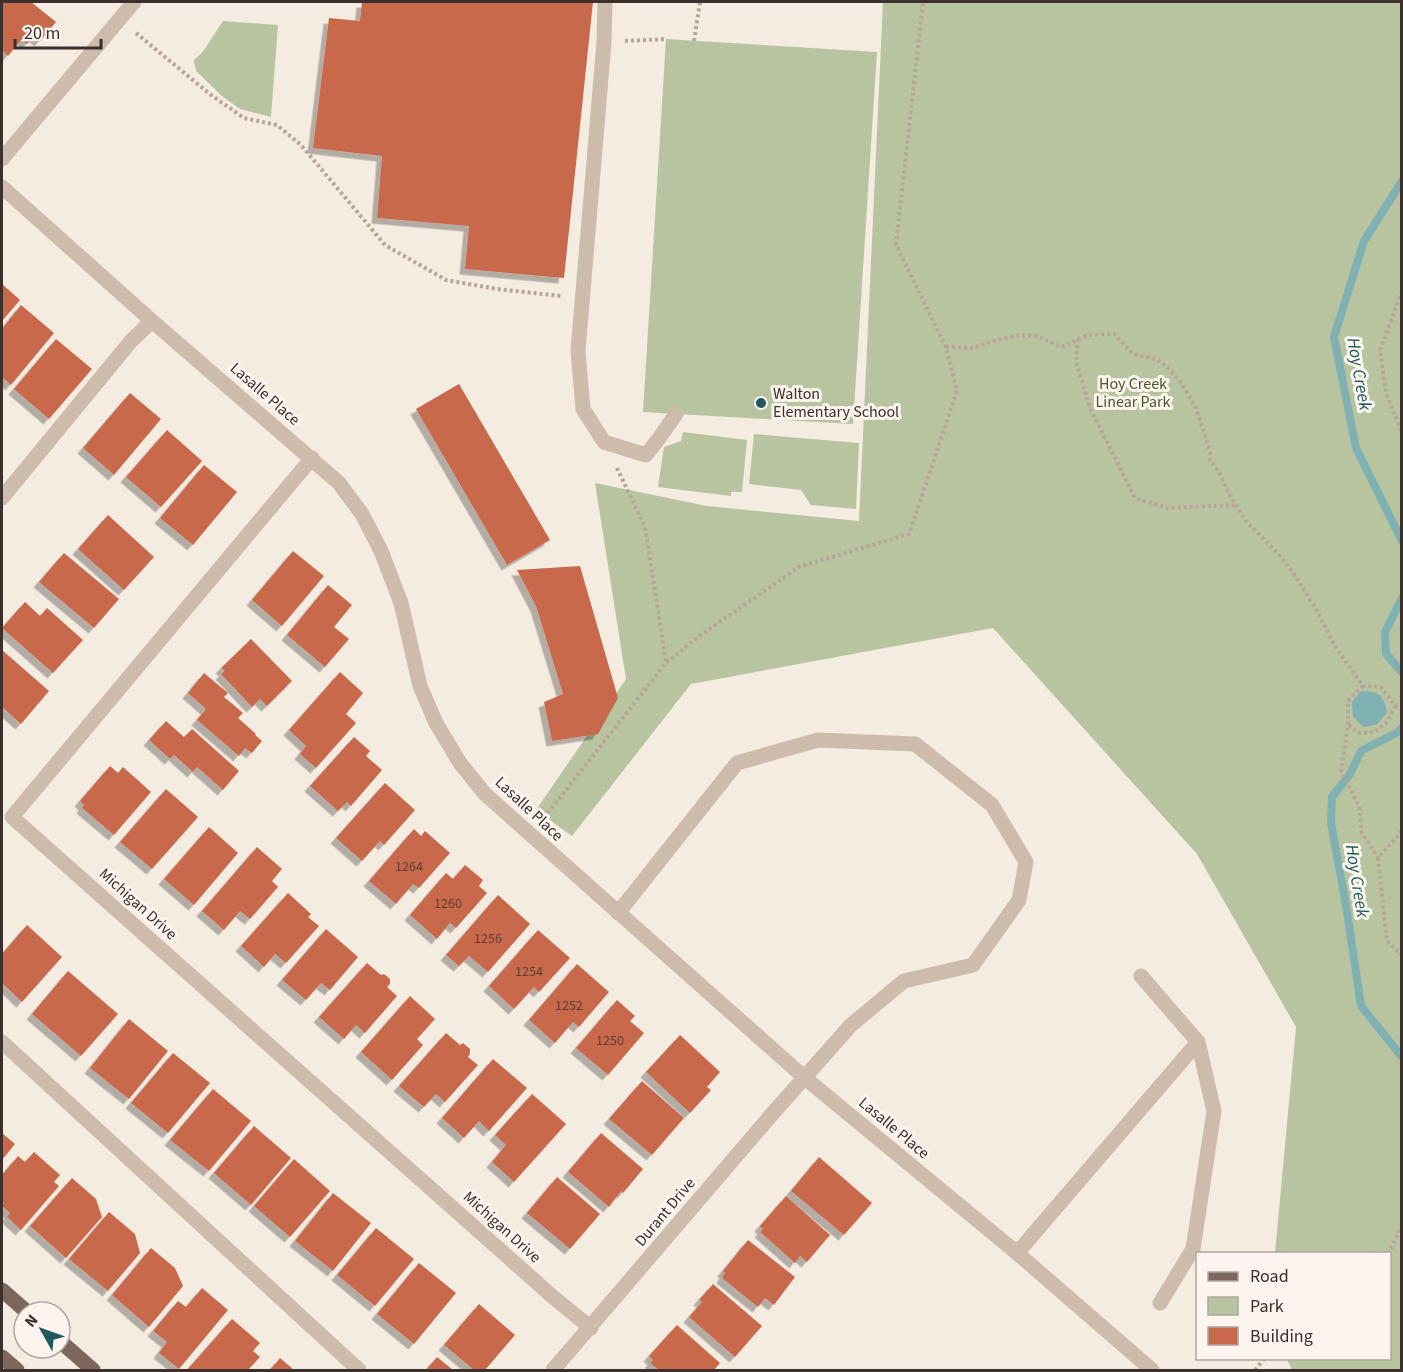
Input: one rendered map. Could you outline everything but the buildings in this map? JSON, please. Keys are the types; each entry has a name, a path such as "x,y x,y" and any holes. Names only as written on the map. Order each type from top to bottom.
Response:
{"main road":[{"path":"2,1290 13,1300"},
{"path":"72,1352 93,1371"},
{"path":"2,1357 17,1371"}],"street":[{"path":"2,159 134,2"},
{"path":"605,2 604,42 579,351 583,409 604,442 646,454 676,414"},
{"name":"Lasalle Place","path":"2,187 339,483 362,514 381,551 401,603 420,686 436,723 460,763 485,794 805,1078 1017,1253 1152,1371"},
{"path":"2,498 130,341 152,321"},
{"name":"Michigan Drive","path":"312,458 12,817 591,1328"},
{"name":"Durant Drive","path":"553,1371 772,1113 851,1025 904,981 973,965 1019,900 1026,862 992,805 915,744 818,740 737,764 618,913"},
{"path":"1141,976 1198,1042 1214,1111 1193,1249 1160,1303"},
{"path":"2,1042 359,1371"},
{"path":"1017,1253 1198,1042"}],"path":[{"path":"694,41 700,2"},
{"path":"530,834 666,663 799,567 909,534 957,391 946,347 896,245 923,2"},
{"path":"119,20 211,95 244,118 277,125 301,145 385,245 446,280 497,289 583,298"},
{"path":"604,42 666,39"},
{"path":"1401,291 1380,350 1386,393 1401,433"},
{"path":"946,347 973,348 1018,335 1037,336 1061,346 1088,335 1114,334 1133,354 1156,359 1168,368 1182,384 1197,408 1210,451 1210,460 1245,520 1281,557 1293,573 1315,607 1335,646 1363,686"},
{"path":"1078,339 1076,362 1090,410 1135,498 1168,507 1236,505"},
{"path":"604,442 645,526 666,663"},
{"path":"1348,725 1358,733 1375,732 1388,722 1399,706 1381,687 1363,686 1348,701 1348,725 1341,771 1359,806 1362,833 1378,858 1387,941 1401,955"},
{"path":"1378,858 1401,831"},
{"path":"1389,1252 1401,1226"}],"green space":[{"name":"Hoy Creek Linear Park","path":"883,2 1401,2 1401,1370 1292,1370 1287,1360 1391,1360 1391,1252 1275,1252 1296,1027 1197,854 993,628 691,684 572,836 536,810 626,679 595,483 707,506 859,521"},
{"path":"223,21 278,25 271,117 240,109 222,96 196,71 194,60 202,53"},
{"path":"666,39 877,52 853,424 643,412"},
{"path":"683,432 747,440 742,492 731,492 731,496 658,487 664,447 681,441"},
{"path":"754,434 859,443 856,509 811,505 801,490 749,484"}],"water":[{"path":"1361,691 1376,693 1382,698 1387,712 1378,724 1364,727 1353,717 1352,702"}],"waterway":[{"name":"Hoy Creek","path":"1402,181 1364,241 1334,337 1356,448 1402,541"},
{"name":"Hoy Creek","path":"1402,598 1385,632 1386,654 1402,672"},
{"name":"Hoy Creek","path":"1402,728 1361,751 1350,774 1332,797 1331,823 1361,1006 1402,1057"}],"place":[{"name":"Walton Elementary School","path":"761,403"}]}
